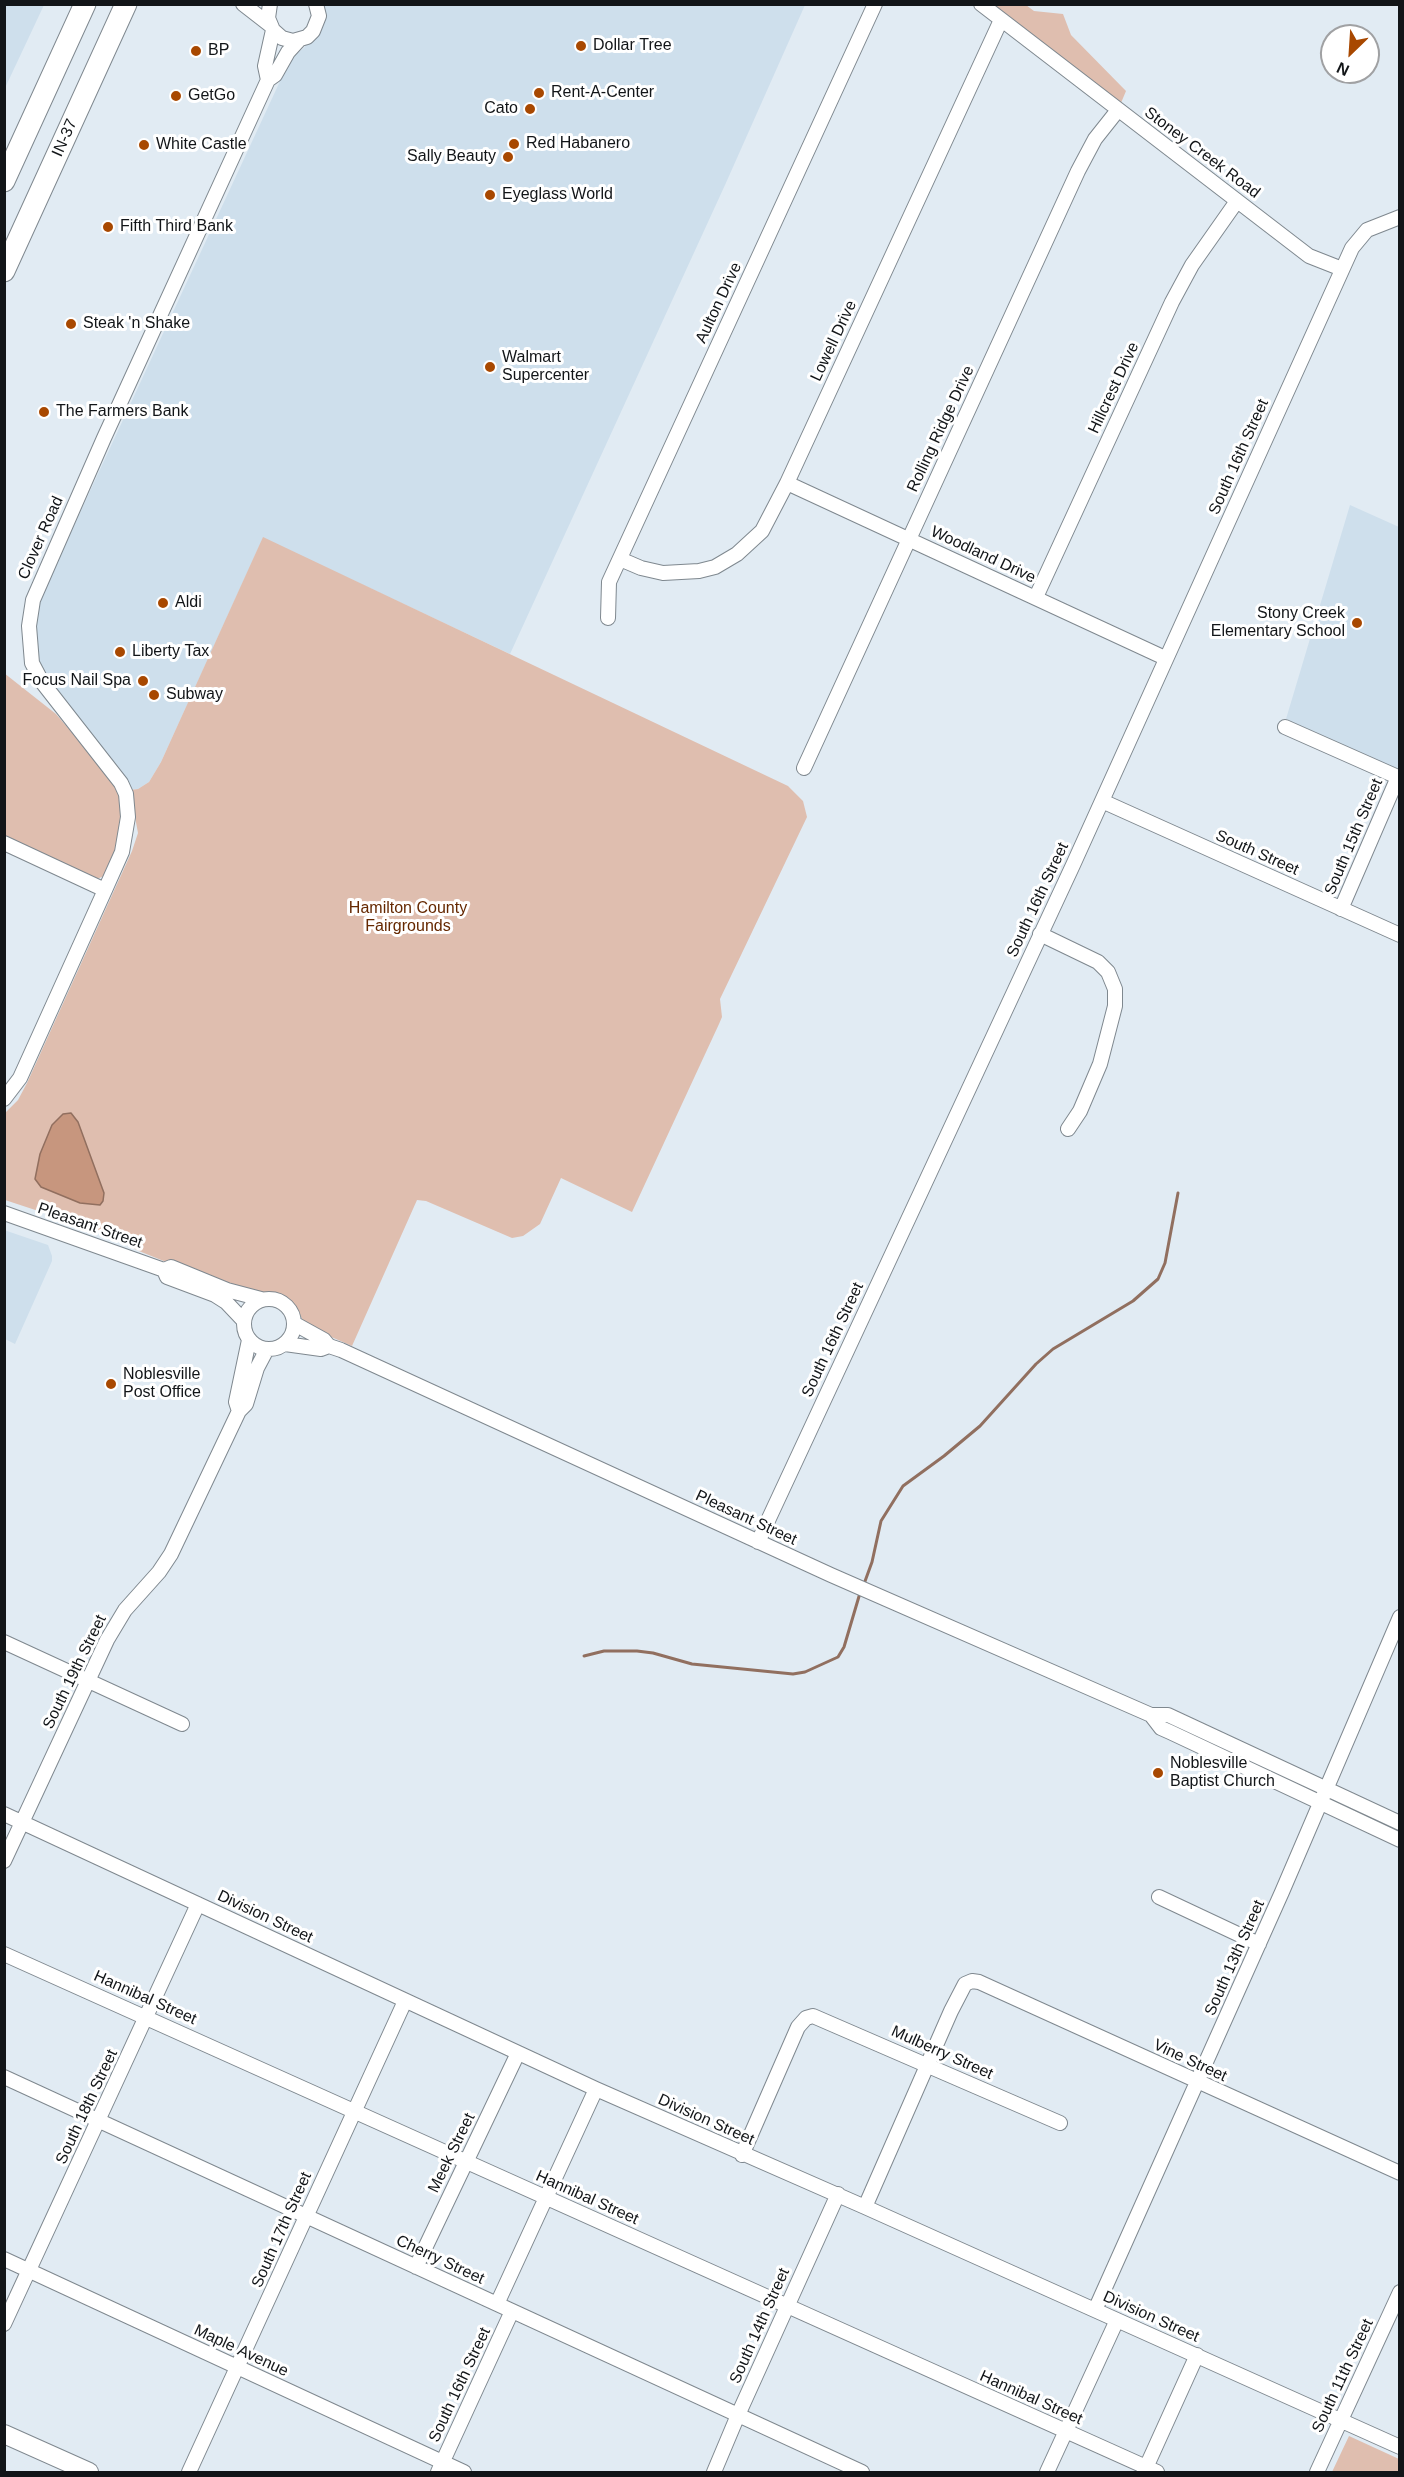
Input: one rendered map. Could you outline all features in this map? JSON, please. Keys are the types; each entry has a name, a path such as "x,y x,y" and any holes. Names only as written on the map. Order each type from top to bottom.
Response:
{"highway":[{"path":"4,181 85,4"},
{"name":"IN-37","path":"4,271 126,4"}],"main road":[{"path":"4,2434 89,2472"}],"street":[{"path":"243,4 282,38 300,40"},
{"name":"Clover Road","path":"268,80 264,66 271,28 268,18 270,4"},
{"name":"Aulton Drive","path":"608,618 609,582 875,4"},
{"name":"Stoney Creek Road","path":"981,4 1309,255 1342,269"},
{"name":"Clover Road","path":"4,1099 20,1078 105,890 126,839 128,817 126,794 114,773 78,732 42,682 32,663 29,626 33,600 101,443 268,80 274,75 288,52 300,40 307,37 318,24 317,5"},
{"name":"Lowell Drive","path":"620,559 640,568 663,573 679,573 715,567 748,546 762,531 787,483 1001,20"},
{"name":"Rolling Ridge Drive","path":"804,768 1078,171 1095,139 1118,110"},
{"name":"Hillcrest Drive","path":"1036,597 1172,302 1192,265 1237,201"},
{"path":"1342,269 1352,248 1367,230 1400,217"},
{"name":"South 16th Street","path":"758,1542 1102,801 1342,269"},
{"name":"Woodland Drive","path":"787,483 1165,657"},
{"path":"1285,727 1399,778"},
{"name":"South 15th Street","path":"1341,909 1399,778"},
{"name":"South Street","path":"1102,801 1400,935"},
{"path":"4,843 105,890"},
{"path":"1040,934 1098,962 1108,972 1115,989 1115,1006 1100,1064 1088,1096 1068,1129"},
{"name":"Pleasant Street","path":"4,1213 164,1270 171,1267 227,1290 261,1299"},
{"name":"Pleasant Street","path":"164,1270 167,1277 215,1295 226,1302 244,1321"},
{"path":"269,1298 284,1303 290,1309 295,1324 293,1333 285,1344 275,1348 260,1348 249,1340 245,1333 244,1321 248,1309 261,1299 269,1298"},
{"name":"Pleasant Street","path":"295,1324 324,1340 328,1346 758,1542 1151,1715 1168,1715 1400,1823"},
{"name":"South 19th Street","path":"239,1411 236,1402 249,1340"},
{"name":"Pleasant Street","path":"285,1344 321,1349 328,1346"},
{"name":"South 19th Street","path":"4,1861 87,1680 118,1620 159,1572 171,1554 239,1411 246,1404 257,1368 267,1349"},
{"name":"South 13th Street","path":"1095,2310 1198,2083 1326,1787 1394,1644 1400,1617"},
{"path":"4,1642 182,1724"},
{"name":"Pleasant Street","path":"1151,1715 1161,1728 1400,1840"},
{"name":"Division Street","path":"4,1814 596,2089 742,2155 838,2194 1400,2447"},
{"path":"1160,1897 1259,1944"},
{"name":"South 18th Street","path":"4,2324 198,1904"},
{"name":"Hannibal Street","path":"4,1954 355,2110 1149,2471"},
{"name":"Vine Street","path":"928,2065 963,1987 968,1982 979,1982 1400,2173"},
{"name":"South 17th Street","path":"189,2472 405,2001"},
{"name":"Mulberry Street","path":"742,2155 798,2027 810,2017 818,2017 1060,2124"},
{"name":"Meek Street","path":"416,2267 518,2053"},
{"path":"865,2207 928,2065"},
{"name":"Cherry Street","path":"4,2077 862,2472"},
{"path":"497,2304 596,2089"},
{"name":"South 14th Street","path":"714,2472 786,2306 838,2194"},
{"name":"Maple Avenue","path":"4,2259 237,2367 440,2468 464,2472"},
{"name":"South 11th Street","path":"1317,2472 1396,2309 1400,2292"},
{"name":"South 16th Street","path":"440,2468 512,2311"},
{"path":"1047,2472 1117,2320"},
{"path":"1149,2471 1197,2355"}],"shaded area":[{"path":"4,5 44,5 5,88"},
{"path":"324,5 805,5 510,654 263,538 161,762 149,782 138,789 130,790 122,771 52,689 38,657 35,628 39,601 288,64 304,48 324,15"},
{"name":"Stony Creek Elementary School","path":"1350,505 1399,527 1399,770 1286,719"},
{"path":"71,1113 78,1122 104,1193 100,1205 80,1203 41,1187 35,1179 40,1154 52,1125 63,1114"},
{"path":"4,1230 48,1245 52,1256 52,1261 15,1344 5,1339"}],"green space":[{"path":"987,5 1026,5 1034,11 1063,14 1071,35 1126,91 1118,110"},
{"name":"Hamilton County Fairgrounds","path":"263,537 788,786 803,801 807,817 720,999 722,1017 632,1212 561,1178 540,1224 523,1236 512,1238 426,1201 417,1200 352,1346 306,1326 299,1313 285,1299 272,1294 235,1290 139,1251 99,1231 5,1200 5,1113 18,1100 27,1083 132,851 138,833 130,790 138,789 149,782 161,762"},
{"path":"4,673 56,714 110,777 117,789 123,807 123,833 104,876 97,879 5,836"},
{"path":"1349,2436 1399,2459 1399,2472 1332,2472"}],"waterway":[{"path":"864,1584 872,1562 881,1521 903,1486 980,1426 1036,1364 1053,1349 1133,1301 1158,1279 1165,1263 1178,1193"},
{"path":"584,1656 604,1651 637,1651 692,1664 793,1674 805,1672 838,1657 844,1647 860,1593"}],"place":[{"name":"Dollar Tree","path":"581,46"},
{"name":"BP","path":"196,51"},
{"name":"Rent-A-Center","path":"539,93"},
{"name":"GetGo","path":"176,96"},
{"name":"Cato","path":"530,109"},
{"name":"Red Habanero","path":"514,144"},
{"name":"White Castle","path":"144,145"},
{"name":"Sally Beauty","path":"508,157"},
{"name":"Eyeglass World","path":"490,195"},
{"name":"Fifth Third Bank","path":"108,227"},
{"name":"Steak 'n Shake","path":"71,324"},
{"name":"Walmart Supercenter","path":"490,367"},
{"name":"The Farmers Bank","path":"44,412"},
{"name":"Aldi","path":"163,603"},
{"name":"Stony Creek Elementary School","path":"1357,623"},
{"name":"Liberty Tax","path":"120,652"},
{"name":"Focus Nail Spa","path":"143,681"},
{"name":"Subway","path":"154,695"},
{"name":"Noblesville Post Office","path":"111,1384"},
{"name":"Noblesville Baptist Church","path":"1158,1773"}]}
